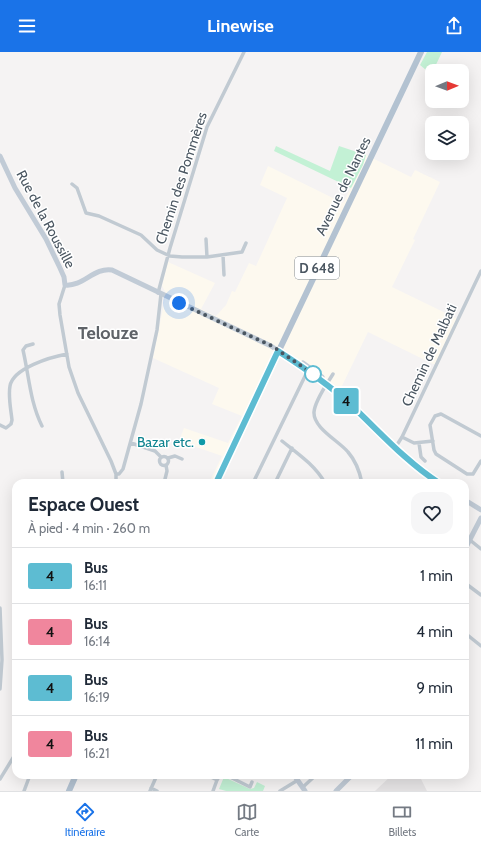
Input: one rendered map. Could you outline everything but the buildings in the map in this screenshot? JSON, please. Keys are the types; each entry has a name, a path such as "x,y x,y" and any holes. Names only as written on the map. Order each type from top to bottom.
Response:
{"main road":[{"name":"Avenue de Nantes","path":"218,479 421,52"},
{"path":"69,791 74,779"}],"street":[{"name":"Chemin des Pommères","path":"116,474 119,474 123,469 141,404 155,337 160,293 168,255 208,127 244,52"},
{"name":"Rue de la Roussille","path":"0,156 16,188 46,239 64,277 65,285 59,304 69,367 78,393 116,474"},
{"path":"72,184 78,188 86,213 106,218 141,235 157,250 168,255 182,257 207,257 223,255 242,252 246,243"},
{"path":"206,239 207,257"},
{"path":"223,255 224,275"},
{"path":"65,285 76,284 100,271 109,269 136,280 160,293 272,346 308,370 327,385 395,448 421,471 433,479"},
{"name":"Chemin de Malbati","path":"395,448 402,437 481,270"},
{"path":"33,344 24,348 32,402 42,426"},
{"path":"0,425 6,428 11,424 10,385 15,375 44,360 67,354"},
{"path":"286,356 290,356 310,367 327,385"},
{"path":"255,479 308,370"},
{"path":"333,374 314,408 314,418 319,426 351,455 360,479"},
{"path":"481,436 443,414 435,416 430,425 436,454 465,474 473,474 481,461"},
{"path":"402,437 413,443 433,441"},
{"path":"282,441 303,457 322,479"},
{"path":"131,443 155,451 161,457 166,456 168,458 174,456 182,459"},
{"path":"419,443 421,457 425,461"},
{"path":"277,479 292,448"},
{"path":"161,457 160,462 162,465 166,465"},
{"path":"165,479 167,472 166,465 169,462 168,458"},
{"path":"62,472 63,479"},
{"path":"116,474 116,479"},
{"path":"469,502 481,510"},
{"path":"469,535 481,518"},
{"path":"469,540 481,549"},
{"path":"469,586 481,596"},
{"path":"0,608 2,660 0,689"},
{"path":"469,636 481,646"},
{"path":"0,778 12,759"},
{"path":"24,791 28,779"},
{"path":"155,779 150,790 156,791"},
{"path":"235,779 250,786 252,782"},
{"path":"280,791 295,779"},
{"path":"297,779 304,789 313,779"},
{"path":"336,791 348,779"},
{"path":"213,791 217,780"}],"shaded area":[{"path":"366,155 411,177 415,170 440,182 413,239 415,240 392,287 460,320 438,364 433,364 368,332 340,390 284,349 222,479 211,479 222,456 179,441 184,428 228,443 242,416 212,404 219,388 153,358 166,293 162,286 168,262 215,283 201,309 216,316 226,305 232,291 235,292 249,263 256,266 287,198 260,185 268,166 343,203 363,165"},
{"path":"388,779 421,779 427,791 375,791"}],"green space":[{"path":"427,52 442,52 436,64 425,64 425,69 420,65"},
{"path":"276,146 330,171 339,146 366,155 363,165 351,188 274,151"},
{"path":"223,779 228,779 250,789 254,788 257,782 265,786 263,791 226,791 219,789"}],"bus line":[{"name":"4","path":"218,479 278,351 308,370 347,402 407,459 433,479"}],"place":[{"name":"Bazar etc.","path":"202,442"}],"district":[{"name":"Telouze","path":"108,333"}],"route":[{"path":"179,303 272,346 313,374"}]}
